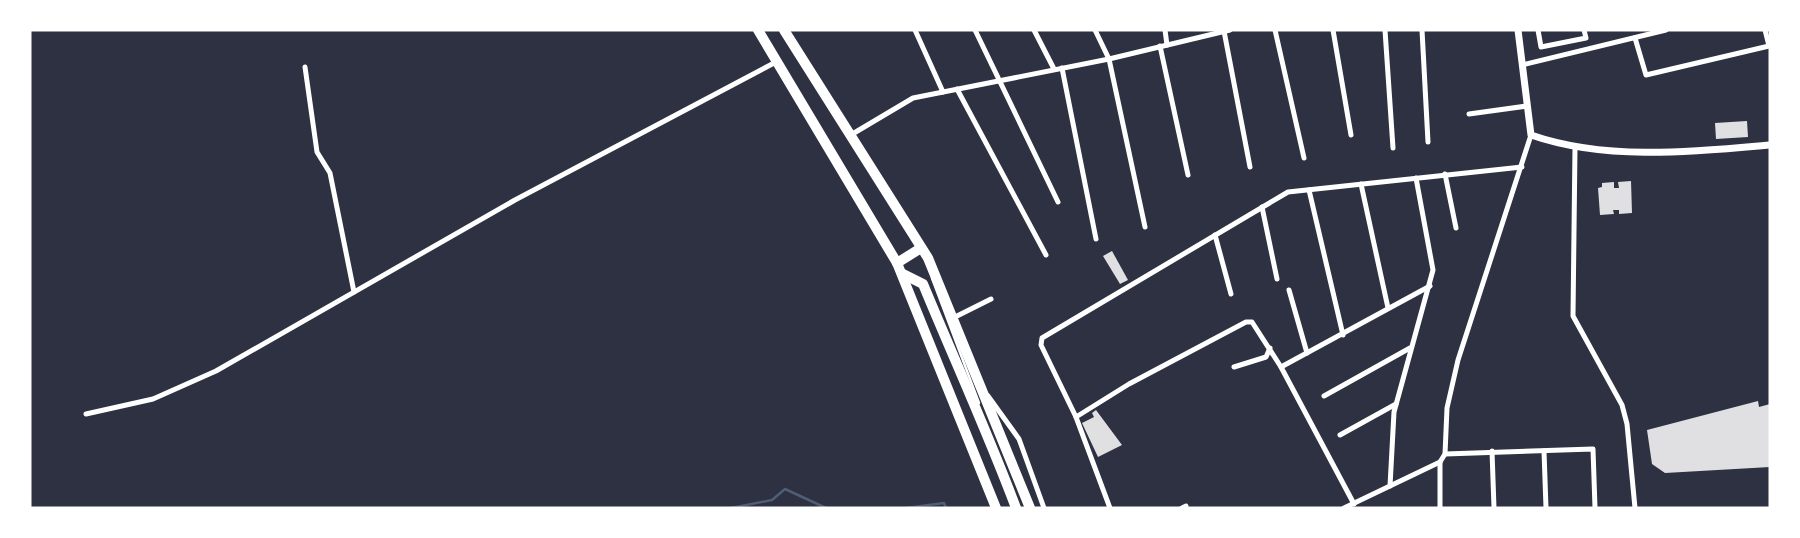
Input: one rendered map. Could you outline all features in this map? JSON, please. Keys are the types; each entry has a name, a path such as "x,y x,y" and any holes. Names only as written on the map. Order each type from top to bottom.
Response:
{"highway":[{"path":"758,30 897,263 996,508"},
{"path":"784,30 928,258 1030,508"},
{"path":"897,263 922,248"},
{"path":"902,274 923,284 974,408 988,433 1016,508"}],"street":[{"path":"915,30 943,92"},
{"path":"975,30 1058,202"},
{"path":"1034,30 1054,69"},
{"path":"1095,30 1109,58 1145,227"},
{"path":"1165,30 1163,45 1188,175"},
{"path":"1275,30 1304,158"},
{"path":"1333,30 1351,135"},
{"path":"1385,30 1393,148"},
{"path":"1422,30 1428,142"},
{"path":"1440,508 1440,462 1445,454 1447,408 1455,372 1531,135 1518,30"},
{"path":"1538,30 1541,47 1586,38 1584,30"},
{"path":"1522,65 1666,30"},
{"path":"1635,38 1646,75 1769,46 1765,30"},
{"path":"849,135 913,98 1227,31 1250,167"},
{"path":"86,414 153,399 215,372 515,200 777,61"},
{"path":"305,67 317,152 330,173 354,292"},
{"path":"1062,68 1096,239"},
{"path":"957,89 1046,255"},
{"path":"1469,114 1527,106"},
{"path":"1531,135 1575,146 1673,152 1770,145"},
{"path":"1575,146 1573,316 1625,413 1635,508"},
{"path":"1110,508 1076,417 1041,345 1042,338 1288,192 1521,167"},
{"path":"1445,174 1456,228"},
{"path":"1390,486 1396,404 1430,286 1433,263 1416,178"},
{"path":"1361,184 1388,309"},
{"path":"1309,190 1343,335"},
{"path":"1262,207 1277,279"},
{"path":"1215,235 1231,294"},
{"path":"1281,367 1430,286"},
{"path":"1289,290 1307,353"},
{"path":"953,317 990,299"},
{"path":"1076,417 1129,384 1246,322 1255,323 1357,502 1364,508"},
{"path":"1234,367 1266,357 1270,348"},
{"path":"1324,396 1410,348"},
{"path":"984,391 1014,431 1044,508"},
{"path":"1340,435 1396,404"},
{"path":"1445,454 1593,449 1595,508"},
{"path":"1492,451 1494,508"},
{"path":"1544,451 1546,508"},
{"path":"1344,508 1440,462"}],"lane":[{"path":"928,258 932,282 988,433"}],"building":[{"path":"1747,121 1748,137 1716,139 1715,123"},
{"path":"1631,181 1632,213 1619,214 1619,210 1613,210 1614,214 1600,215 1598,188 1602,187 1602,183 1614,182 1614,188 1619,188 1618,182"},
{"path":"1112,251 1128,280 1120,284 1103,256"},
{"path":"1758,401 1759,407 1770,404 1770,467 1665,473 1652,464 1647,430"},
{"path":"1096,410 1122,445 1098,457 1082,423 1094,417 1092,413"}],"waterway":[{"path":"731,508 772,500 785,489 826,508"},
{"path":"906,508 944,503 946,508"}]}
